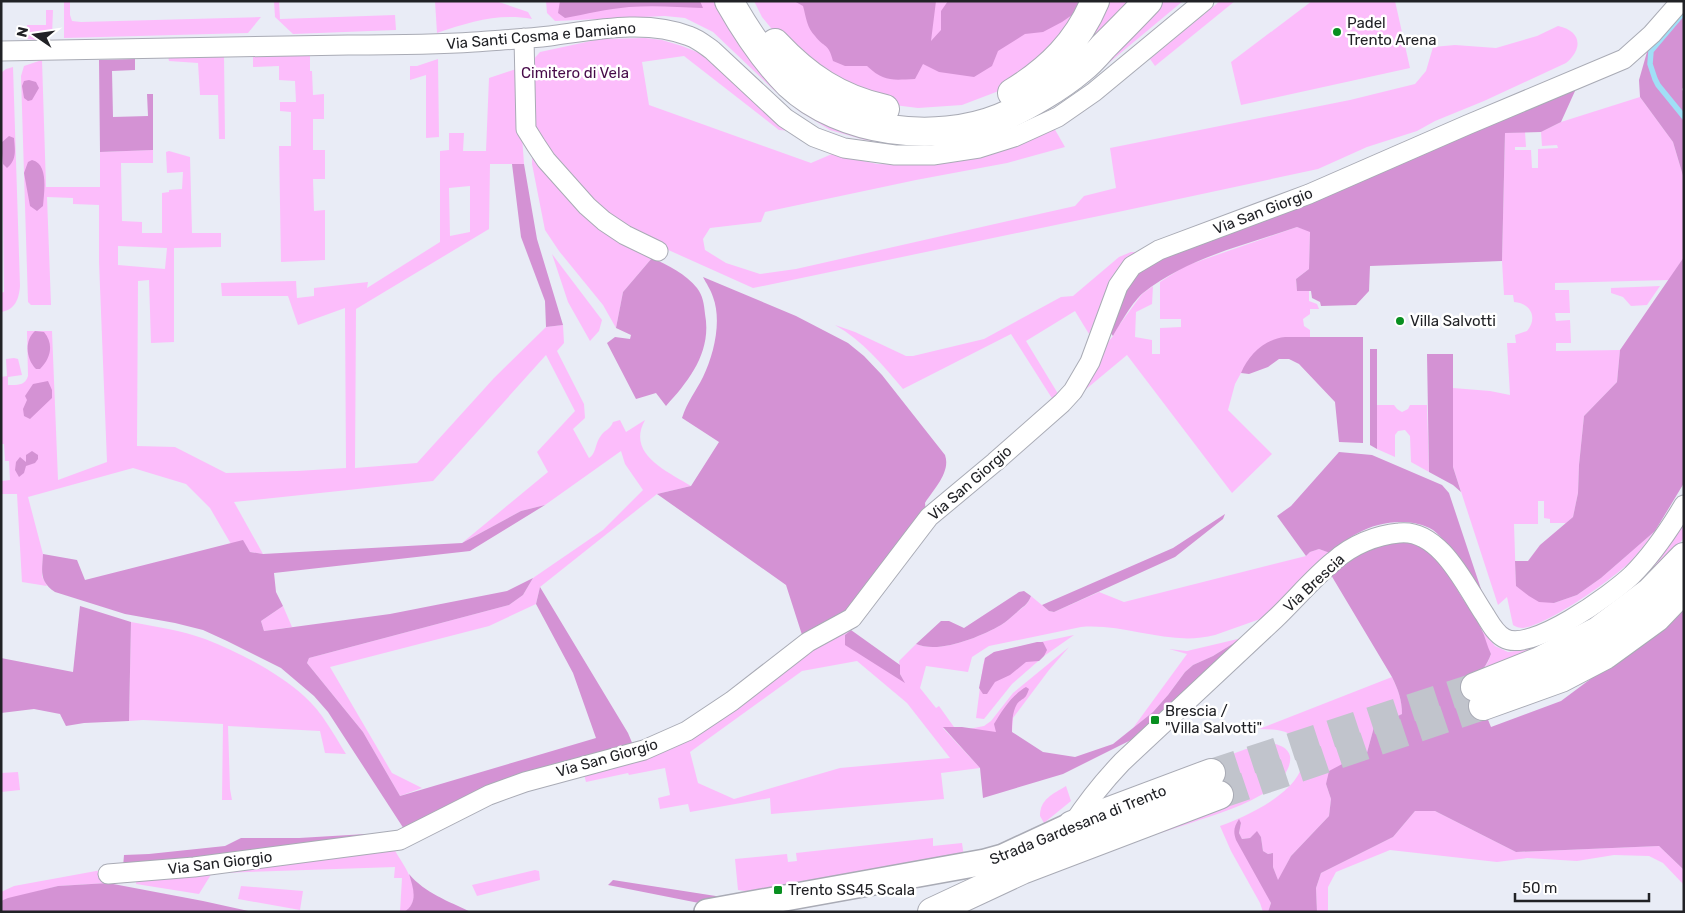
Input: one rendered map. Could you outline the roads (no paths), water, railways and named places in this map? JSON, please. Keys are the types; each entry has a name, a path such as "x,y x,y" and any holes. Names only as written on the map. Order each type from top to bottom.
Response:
{"highway":[{"path":"729,1 753,42 790,84 825,109 869,125 912,132 964,128 1000,118 1042,96 1082,69 1148,1"},
{"path":"748,1 771,38 790,59 830,89 853,100 872,106 912,113 931,113 974,108 1010,94 1035,79 1057,60 1075,38 1095,1"},
{"path":"1684,557 1650,592 1598,631 1540,661 1479,697 1561,678 1605,655 1656,618 1684,589"},
{"name":"Strada Gardesana di Trento","path":"932,912 1215,784 1072,825"}],"main road":[{"name":"Strada Gardesana di Trento","path":"708,912 985,862 1003,857 1072,825"}],"street":[{"name":"Via Santi Cosma e Damiano","path":"1,51 340,45 405,46 524,38 627,27 651,28 691,36 712,50 785,118 814,137 844,148 894,155 933,155 979,148 1014,138 1058,117 1094,92 1204,1"},
{"name":"Via San Giorgio","path":"108,874 194,867 400,840 488,795 525,782 644,750 687,731 732,700 808,642 852,618 929,517 1062,403 1090,362 1118,286 1132,266 1140,260 1159,250 1309,194 1624,59 1652,34 1681,1"},
{"path":"524,38 526,129 536,145 546,160 587,206 604,221 625,235 658,251"},
{"name":"Via Brescia","path":"1072,825 1103,782 1122,762 1334,561 1366,541 1400,532 1410,533 1428,540 1439,548 1450,562 1494,630 1503,638 1521,641 1536,637 1564,623 1597,602 1631,576 1649,556 1684,505"}],"waterway":[{"path":"1684,12 1651,51 1650,64 1658,85 1684,117"}],"tunnel":[{"path":"1211,773 1475,687"},
{"path":"1219,795 1483,706"}],"place":[{"name":"Padel Trento Arena","path":"1337,32"},
{"name":"Villa Salvotti","path":"1400,321"},
{"name":"Brescia / \"Villa Salvotti\"","path":"1155,720"},
{"name":"Trento SS45 Scala","path":"778,890"}],"park label":[{"name":"Cimitero di Vela","path":"575,73"}]}
